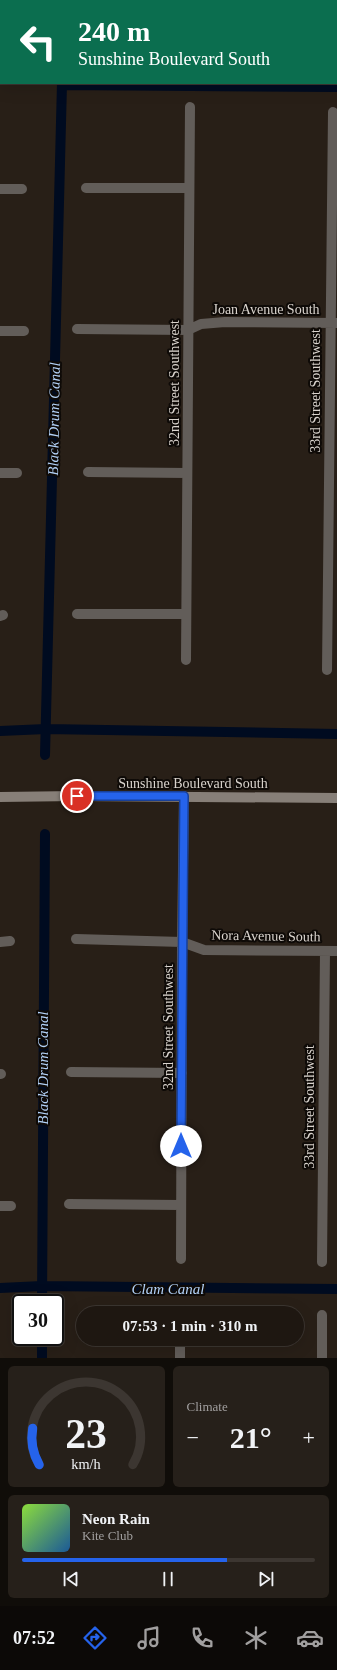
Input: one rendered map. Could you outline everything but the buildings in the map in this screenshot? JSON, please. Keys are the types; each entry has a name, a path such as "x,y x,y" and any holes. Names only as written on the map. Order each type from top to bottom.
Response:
{"street":[{"name":"32nd Street Southwest","path":"186,660 190,107"},
{"name":"33rd Street Southwest","path":"327,670 333,323 332,112"},
{"path":"86,188 189,188"},
{"path":"0,189 22,189"},
{"name":"Joan Avenue South","path":"77,330 188,330 201,324 333,323"},
{"path":"0,331 24,331"},
{"path":"88,472 187,473"},
{"path":"0,473 17,473"},
{"path":"77,614 186,614"},
{"name":"32nd Street Southwest","path":"181,1259 184,796"},
{"name":"Sunshine Boulevard South","path":"0,797 184,796 337,798"},
{"name":"Nora Avenue South","path":"76,939 182,942 204,950 337,951"},
{"name":"33rd Street Southwest","path":"322,1262 325,951"},
{"path":"71,1072 182,1073"},
{"path":"70,1204 181,1205"},
{"path":"0,1206 11,1206"},
{"path":"322,1316 322,1358"},
{"path":"180,1346 180,1358"}],"waterway":[{"name":"Black Drum Canal","path":"45,755 62,84"},
{"path":"62,85 337,87"},
{"path":"0,731 46,729 337,734"},
{"name":"Black Drum Canal","path":"42,1294 45,834"},
{"name":"Clam Canal","path":"0,1288 42,1286 337,1289"},
{"name":"Black Drum Canal","path":"42,1346 42,1358"}],"route":[{"path":"77,796 184,796 181,1146"}]}
